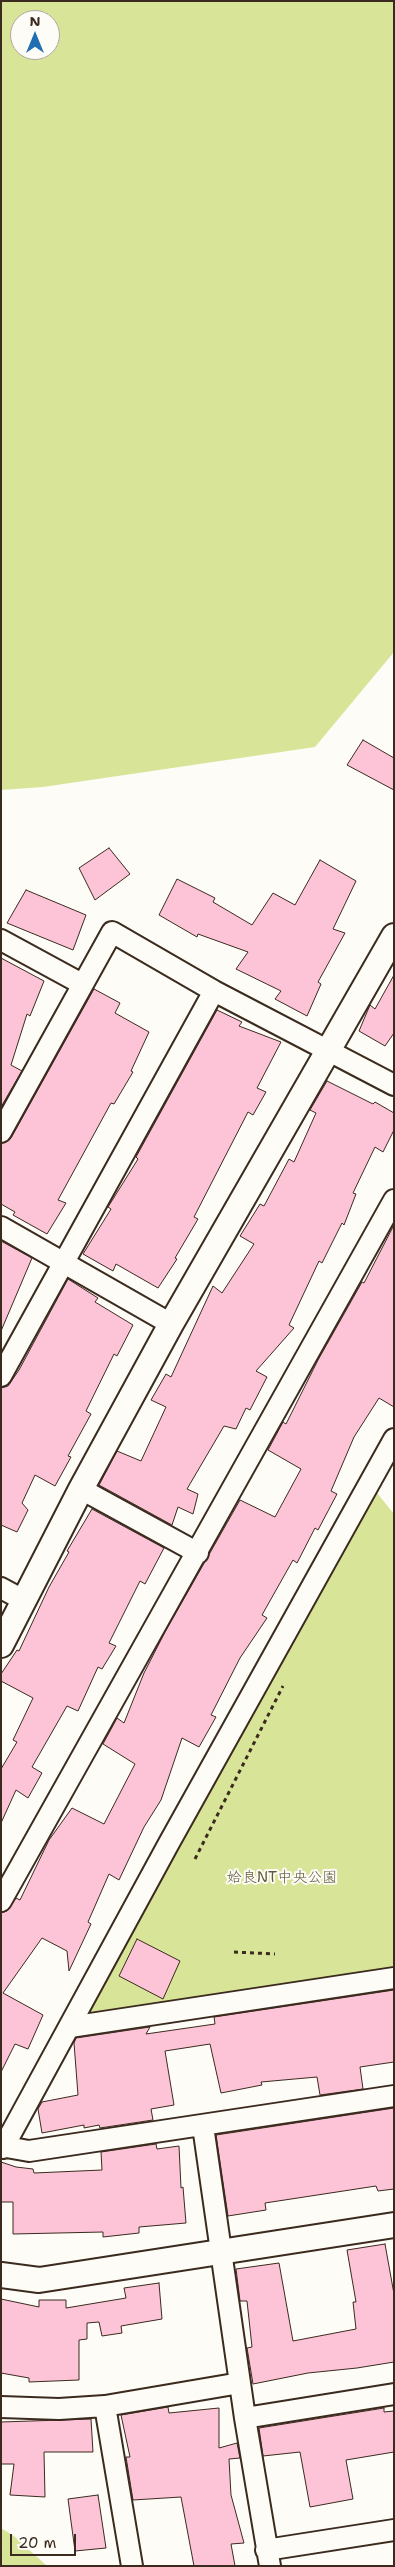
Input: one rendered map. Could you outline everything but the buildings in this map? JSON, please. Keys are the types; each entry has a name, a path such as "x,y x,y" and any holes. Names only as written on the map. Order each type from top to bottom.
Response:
{"street":[{"path":"1,1132 112,932 214,991 394,1085"},
{"path":"1,1645 81,1489 171,1324 394,936"},
{"path":"1,940 82,984"},
{"path":"1,1376 214,991"},
{"path":"1,1901 198,1553 394,1200"},
{"path":"1,1227 171,1324"},
{"path":"394,1438 2,2147 29,2151 394,2096"},
{"path":"81,1489 198,1553"},
{"path":"1,1588 25,1601"},
{"path":"70,2027 394,1978"},
{"path":"203,2126 245,2418 268,2558 394,2530"},
{"path":"1,2275 39,2280 394,2225"},
{"path":"1,2407 59,2409 105,2406 240,2383"},
{"path":"245,2418 394,2394"},
{"path":"105,2406 132,2566"}],"path":[{"path":"195,1859 287,1678"},
{"path":"234,1952 276,1954"}],"green space":[{"path":"1,1 394,1 394,652 315,747 43,787 1,790"},
{"name":"姶良NT中央公園","path":"369,1483 394,1514 394,1975 83,2018"},
{"path":"1,2528 14,2536 47,2566 1,2566"}]}
